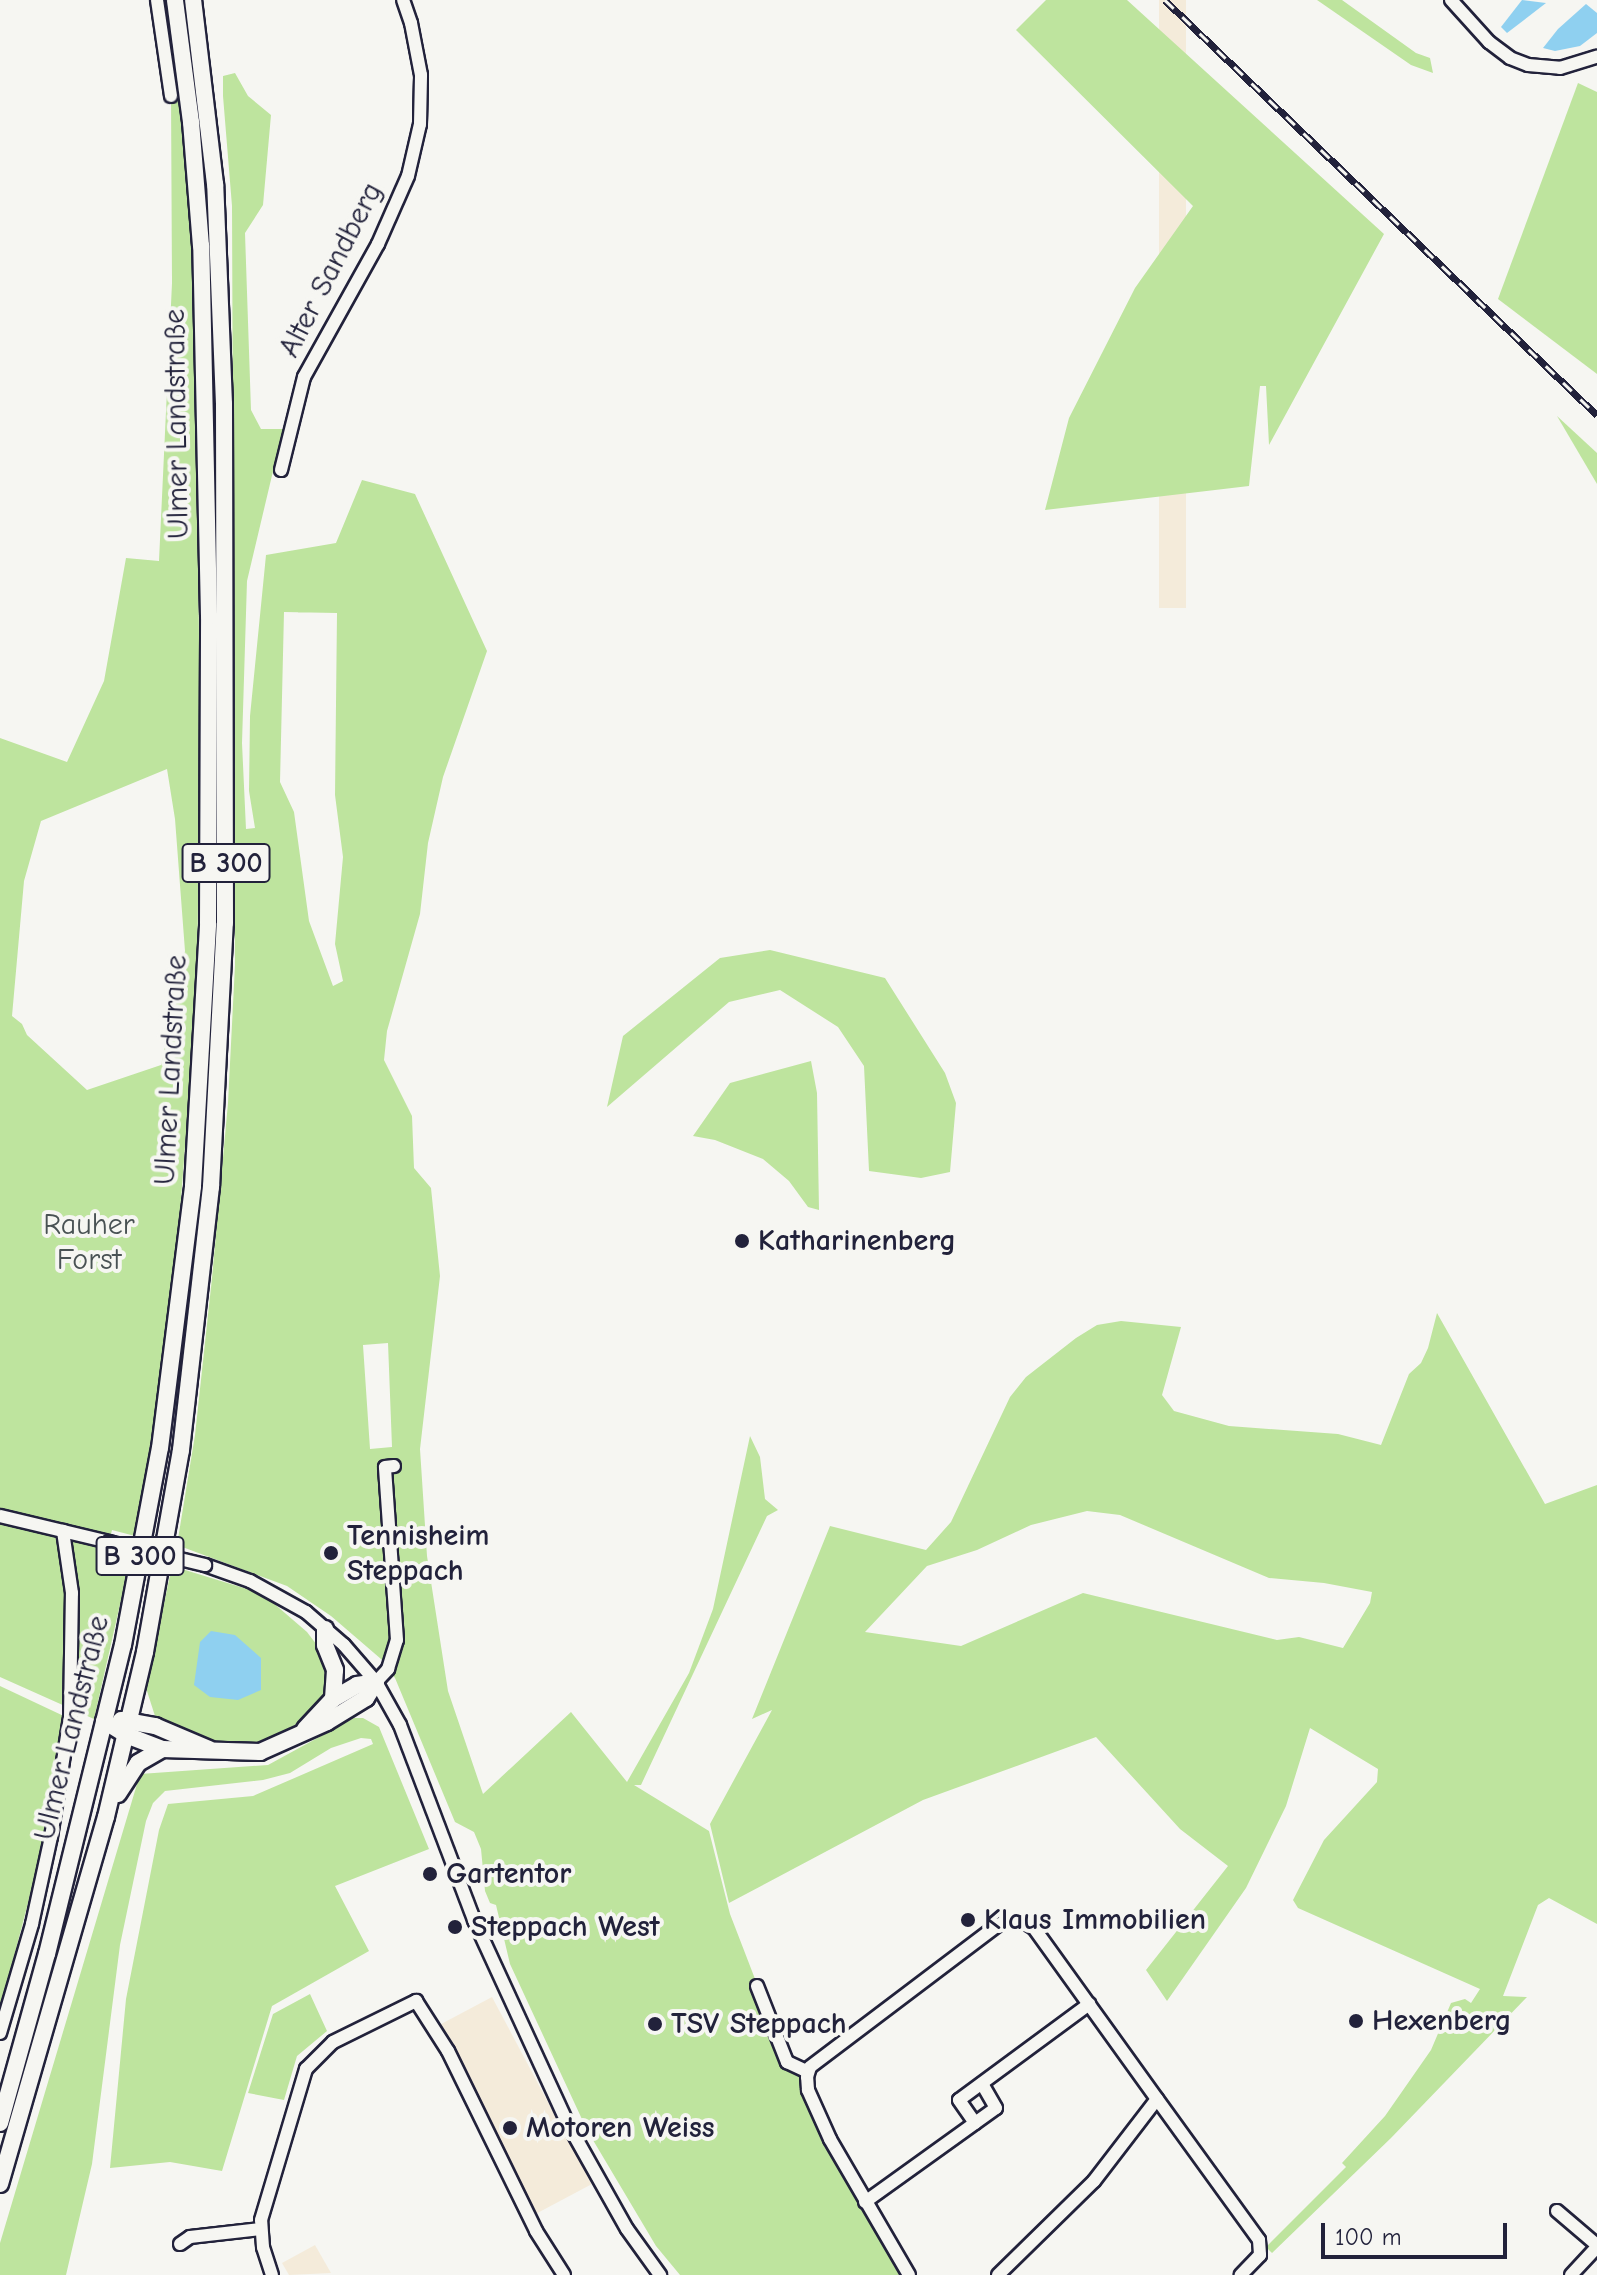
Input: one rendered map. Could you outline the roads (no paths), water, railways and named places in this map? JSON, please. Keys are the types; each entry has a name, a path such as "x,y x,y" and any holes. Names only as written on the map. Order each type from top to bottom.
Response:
{"main road":[{"name":"Ulmer Landstraße","path":"0,2123 47,1954 138,1570 177,1331 198,1117 208,923 209,616 201,246 191,122 175,0"},
{"name":"Ulmer Landstraße","path":"0,2184 106,1817 161,1573 189,1394 211,1187 222,1022 226,830 224,404 215,184 193,0"},
{"path":"325,1629 325,1645 335,1670 333,1699"},
{"path":"104,1721 128,1728 162,1749 260,1752 366,1698 379,1678"},
{"path":"304,1730 333,1699 357,1685 379,1678"},
{"path":"128,1728 155,1726 215,1753"},
{"path":"106,1817 128,1775 138,1763 162,1749"}],"street":[{"path":"157,0 171,96"},
{"name":"Alter Sandberg","path":"281,470 304,377 378,244 408,176 420,124 421,75 411,23 403,0"},
{"path":"1451,0 1489,42 1510,58 1528,65 1560,68 1597,57"},
{"path":"379,1678 395,1655 397,1640 385,1467 394,1466"},
{"path":"0,1516 205,1565 269,1589 325,1629 379,1678 405,1737 474,1920 568,2124 627,2229 660,2275"},
{"path":"0,2033 32,1924 51,1837 70,1717 72,1593 63,1531"},
{"path":"909,2275 865,2202 813,2102 808,2090 808,2072 810,2067 1008,1920 1021,1920 1034,1928 1259,2240 1260,2255 1247,2273"},
{"path":"757,1986 787,2062 808,2072"},
{"path":"272,2275 261,2229 306,2069 333,2042 416,2001 422,2005 536,2231 564,2275"},
{"path":"975,2123 959,2100 1089,2004"},
{"path":"865,2202 996,2108 982,2084"},
{"path":"998,2275 1094,2181 1157,2099"},
{"path":"1557,2211 1597,2246 1571,2275"},
{"path":"180,2244 190,2237 261,2229"}],"water":[{"path":"1522,0 1546,3 1507,33 1501,27"},
{"path":"1586,4 1597,13 1597,33 1580,46 1555,51 1543,48 1558,29"},
{"path":"211,1631 235,1635 261,1658 261,1690 238,1700 210,1697 194,1685 200,1642"}],"railway":[{"path":"1165,0 1597,415"}],"place":[{"name":"Katharinenberg","path":"742,1241"},
{"name":"Tennisheim Steppach","path":"331,1553"},
{"name":"Gartentor","path":"430,1874"},
{"name":"Klaus Immobilien","path":"968,1920"},
{"name":"Steppach West","path":"455,1927"},
{"name":"Hexenberg","path":"1356,2021"},
{"name":"TSV Steppach","path":"655,2024"},
{"name":"Motoren Weiss","path":"510,2128"}],"park label":[{"name":"Rauher Forst","path":"89,1242"}]}
